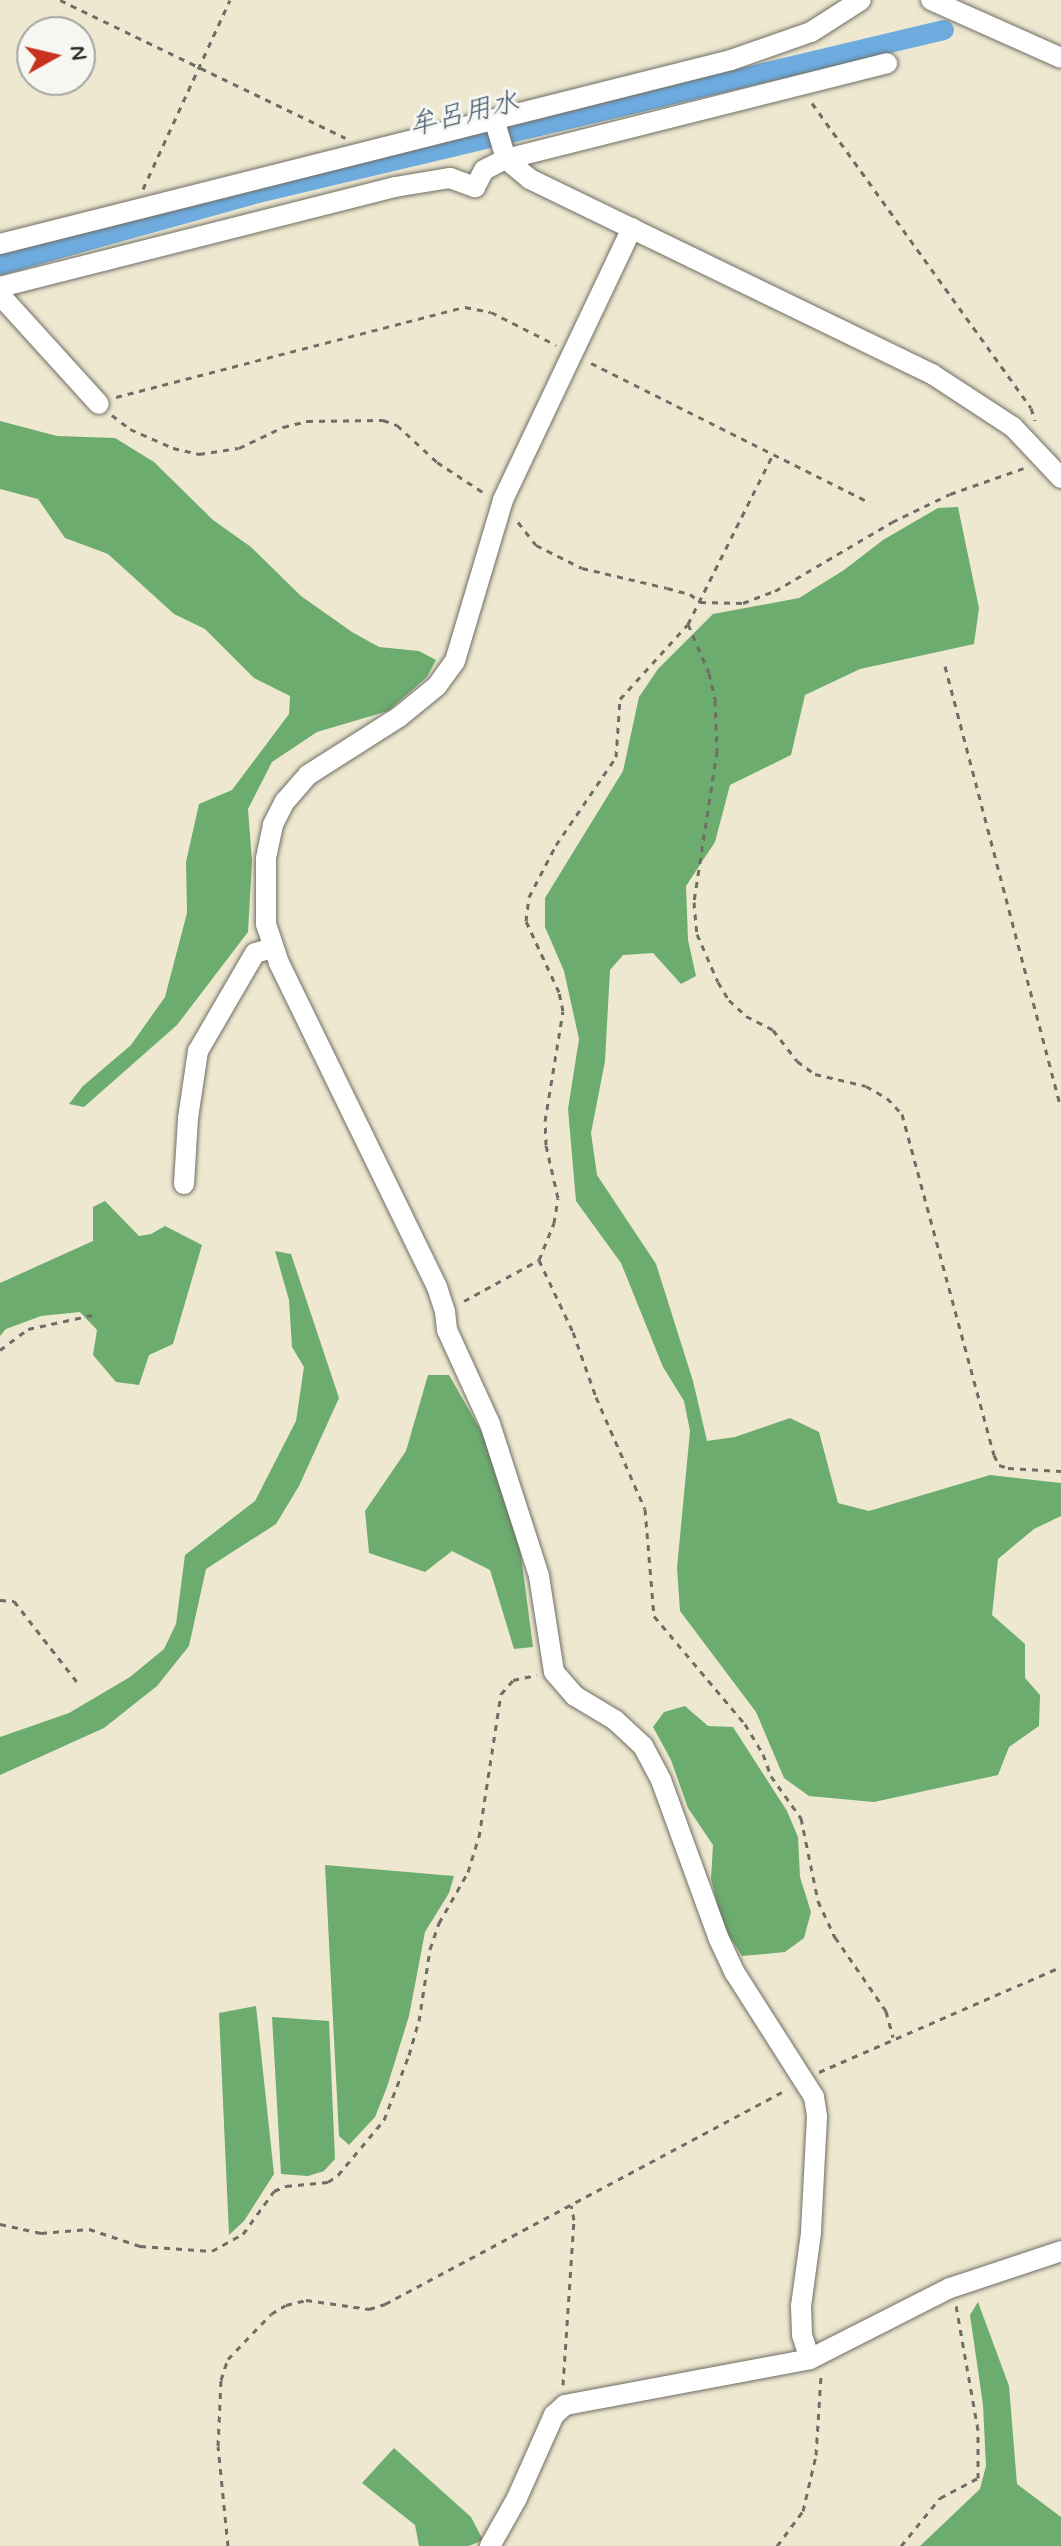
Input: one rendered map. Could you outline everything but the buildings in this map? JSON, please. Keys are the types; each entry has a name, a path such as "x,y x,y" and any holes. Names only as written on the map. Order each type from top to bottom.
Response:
{"street":[{"path":"0,244 360,153 495,123 777,46 811,32 861,0"},
{"path":"931,0 1061,58"},
{"path":"0,287 395,187 450,178 475,187 504,153 887,63"},
{"path":"495,123 504,153 530,179 932,374 977,401 1036,449 1061,478"},
{"path":"632,228 503,500 455,661 437,686 399,717 308,775 285,801 273,825 266,859 266,924 272,948 437,1287 447,1330 490,1424 539,1576 554,1672 575,1696 615,1720 643,1746 661,1780 718,1937 735,1973 767,2026 806,2079 814,2097 817,2117 811,2233 801,2306 802,2335 815,2357"},
{"path":"0,295 99,404"},
{"path":"184,1184 188,1118 198,1051 255,953 272,948"},
{"path":"490,2546 517,2498 554,2415 565,2405 815,2357 950,2288 1061,2251"}],"path":[{"path":"60,0 338,134 357,146 360,153"},
{"path":"140,209 139,198 230,0"},
{"path":"99,404 130,429 173,448 199,454 239,448 283,427 307,421 383,420 408,433 454,475 487,495 503,500 536,545 582,568 690,594 700,602 743,603 775,591 892,522 950,494 1023,469 1036,449 1038,432 1031,408 804,92 802,85"},
{"path":"99,404 465,307 491,312 870,503"},
{"path":"445,1311 539,1260 554,1223 558,1198 546,1145 545,1121 563,1011 559,992 526,921 525,910 556,845 616,757 620,699 688,624 774,452"},
{"path":"688,624 709,673 715,700 717,751 694,910 697,934 718,982 729,1000 746,1016 773,1030 797,1061 815,1074 866,1086 887,1098 902,1114 994,1455 999,1465 1008,1468 1061,1471"},
{"path":"945,666 1061,1107"},
{"path":"539,1260 573,1332 596,1397 645,1509 654,1616 745,1724 763,1754 771,1776 801,1818 818,1901 835,1937 886,2011 893,2038"},
{"path":"0,1350 28,1329 93,1315"},
{"path":"0,1600 14,1601 77,1682"},
{"path":"0,2224 41,2233 89,2229 140,2246 212,2251 243,2234 274,2191 286,2186 328,2182 338,2175 384,2120 409,2055 419,2021 430,1949 439,1923 468,1872 479,1837 501,1694 513,1680 554,1672"},
{"path":"228,2546 218,2446 221,2380 228,2359 271,2314 286,2305 306,2300 369,2309 385,2304 806,2079 893,2038 1061,1967"},
{"path":"565,2405 562,2395 574,2220 571,2204"},
{"path":"901,2546 940,2498 978,2478 978,2430 950,2288"},
{"path":"777,2546 803,2511 816,2455 815,2357"}],"green space":[{"path":"0,421 57,436 115,438 154,462 213,520 251,547 301,596 352,632 379,647 419,651 436,660 427,677 388,711 317,732 272,762 248,809 252,861 248,932 177,1025 84,1107 69,1104 83,1086 131,1045 165,997 187,913 186,862 199,804 232,790 289,714 290,696 254,678 205,629 174,614 108,554 65,538 38,499 0,489"},
{"path":"958,507 979,608 974,644 860,669 805,695 791,755 730,785 715,842 686,886 688,940 696,976 681,984 653,953 623,955 610,970 605,1061 591,1133 597,1175 656,1264 693,1381 707,1441 735,1437 790,1418 819,1432 838,1503 869,1511 990,1475 1061,1483 1061,1516 1034,1529 998,1559 992,1615 1025,1644 1025,1678 1040,1695 1039,1726 1009,1747 998,1775 874,1802 809,1796 784,1778 756,1712 680,1611 677,1568 690,1431 684,1401 663,1367 621,1263 576,1201 568,1109 579,1039 564,971 545,927 545,898 623,771 639,697 658,669 713,614 799,598 844,570 883,540 938,508"},
{"path":"105,1201 139,1236 151,1234 165,1226 202,1245 173,1344 149,1355 139,1385 116,1382 93,1355 97,1330 80,1312 41,1316 6,1329 0,1336 0,1283 93,1241 93,1207"},
{"path":"275,1251 291,1254 339,1398 299,1486 276,1524 206,1569 189,1646 157,1686 104,1728 0,1775 0,1737 69,1713 130,1677 164,1649 176,1624 185,1555 255,1501 296,1421 304,1367 292,1347 289,1300"},
{"path":"428,1375 449,1375 492,1450 520,1548 533,1647 514,1649 490,1570 452,1551 425,1572 369,1553 365,1511 406,1451"},
{"path":"685,1706 708,1726 733,1727 787,1811 798,1837 800,1877 811,1912 804,1938 785,1952 742,1956 723,1926 711,1879 713,1845 688,1808 671,1760 653,1727 664,1712"},
{"path":"325,1865 454,1876 449,1893 425,1932 409,2016 387,2087 375,2117 349,2145 339,2136"},
{"path":"256,2006 274,2174 244,2221 229,2235 219,2013"},
{"path":"272,2017 329,2021 335,2159 324,2171 308,2176 281,2174"},
{"path":"978,2302 1009,2386 1017,2484 1061,2517 1061,2546 920,2546 980,2489 986,2466 983,2405 970,2315"},
{"path":"394,2448 471,2517 483,2540 469,2546 419,2546 415,2525 362,2483"}],"waterway":[{"name":"牟呂用水","path":"0,265 258,193 944,30"}]}
